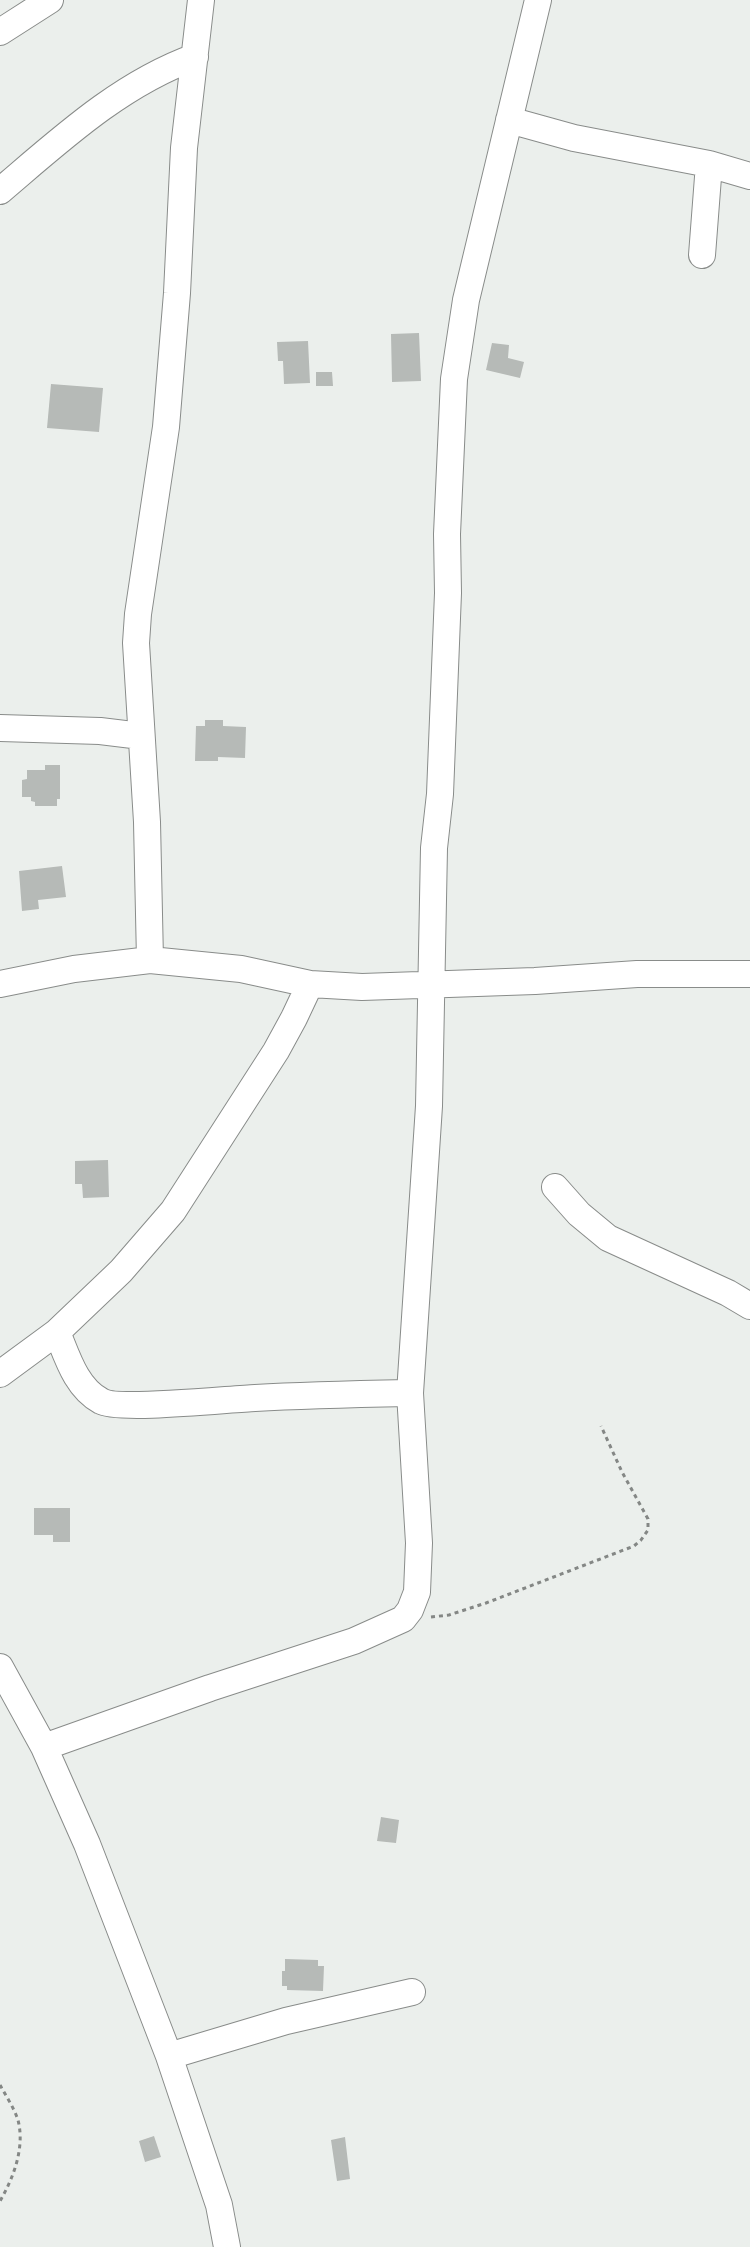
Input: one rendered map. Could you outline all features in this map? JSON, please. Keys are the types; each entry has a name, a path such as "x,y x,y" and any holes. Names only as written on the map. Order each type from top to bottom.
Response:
{"street":[{"path":"0,32 50,0"},
{"path":"150,960 147,822 136,643 138,614 166,427 177,294 184,148 201,0"},
{"path":"44,1747 210,1688 354,1641 402,1619 410,1610 417,1592 419,1544 410,1393 429,1106 434,848 440,794 448,593 447,534 454,379 466,300 538,0"},
{"path":"0,191 67,133 102,108 172,66 195,57"},
{"path":"509,120 574,138 710,164 750,176"},
{"path":"702,255 710,164"},
{"path":"0,728 100,731 141,736"},
{"path":"0,984 74,969 150,960 240,969 310,984 362,987 535,981 638,974 750,974"},
{"path":"0,1374 57,1332 121,1271 173,1211 276,1051 310,984"},
{"path":"554,1187 579,1214 608,1238 728,1292 750,1306"},
{"path":"57,1332 74,1370 86,1390 102,1402 127,1405 255,1398 410,1393"},
{"path":"0,1667 44,1747 87,1844 169,2056 219,2205 227,2247"},
{"path":"169,2056 286,2021 412,1992"}],"path":[{"path":"402,1619 449,1615 634,1546 641,1540 648,1530 648,1520 622,1472 601,1426"},
{"path":"0,2085 18,2119 20,2142 12,2180 0,2201"}],"building":[{"path":"419,333 421,381 392,382 391,334"},
{"path":"308,341 310,383 284,384 283,361 278,361 277,342"},
{"path":"492,343 509,345 508,358 524,362 520,378 486,370"},
{"path":"316,372 332,372 333,386 316,386"},
{"path":"51,384 103,388 99,432 47,428"},
{"path":"205,720 223,720 223,726 246,727 245,758 218,757 218,761 195,761 196,726 205,726"},
{"path":"45,765 60,765 60,799 57,799 57,806 35,806 35,802 31,801 31,797 22,797 22,780 27,779 27,770 45,770"},
{"path":"62,866 66,897 38,900 39,909 22,911 19,871"},
{"path":"108,1160 109,1197 83,1198 82,1184 75,1184 75,1161"},
{"path":"34,1508 70,1508 70,1542 53,1542 53,1535 34,1535"},
{"path":"381,1817 399,1820 396,1843 377,1841"},
{"path":"285,1959 318,1960 318,1966 324,1966 323,1991 287,1990 287,1986 282,1986 282,1971 285,1971"},
{"path":"154,2136 161,2157 145,2162 139,2141"},
{"path":"345,2137 350,2179 337,2181 331,2140"}]}
